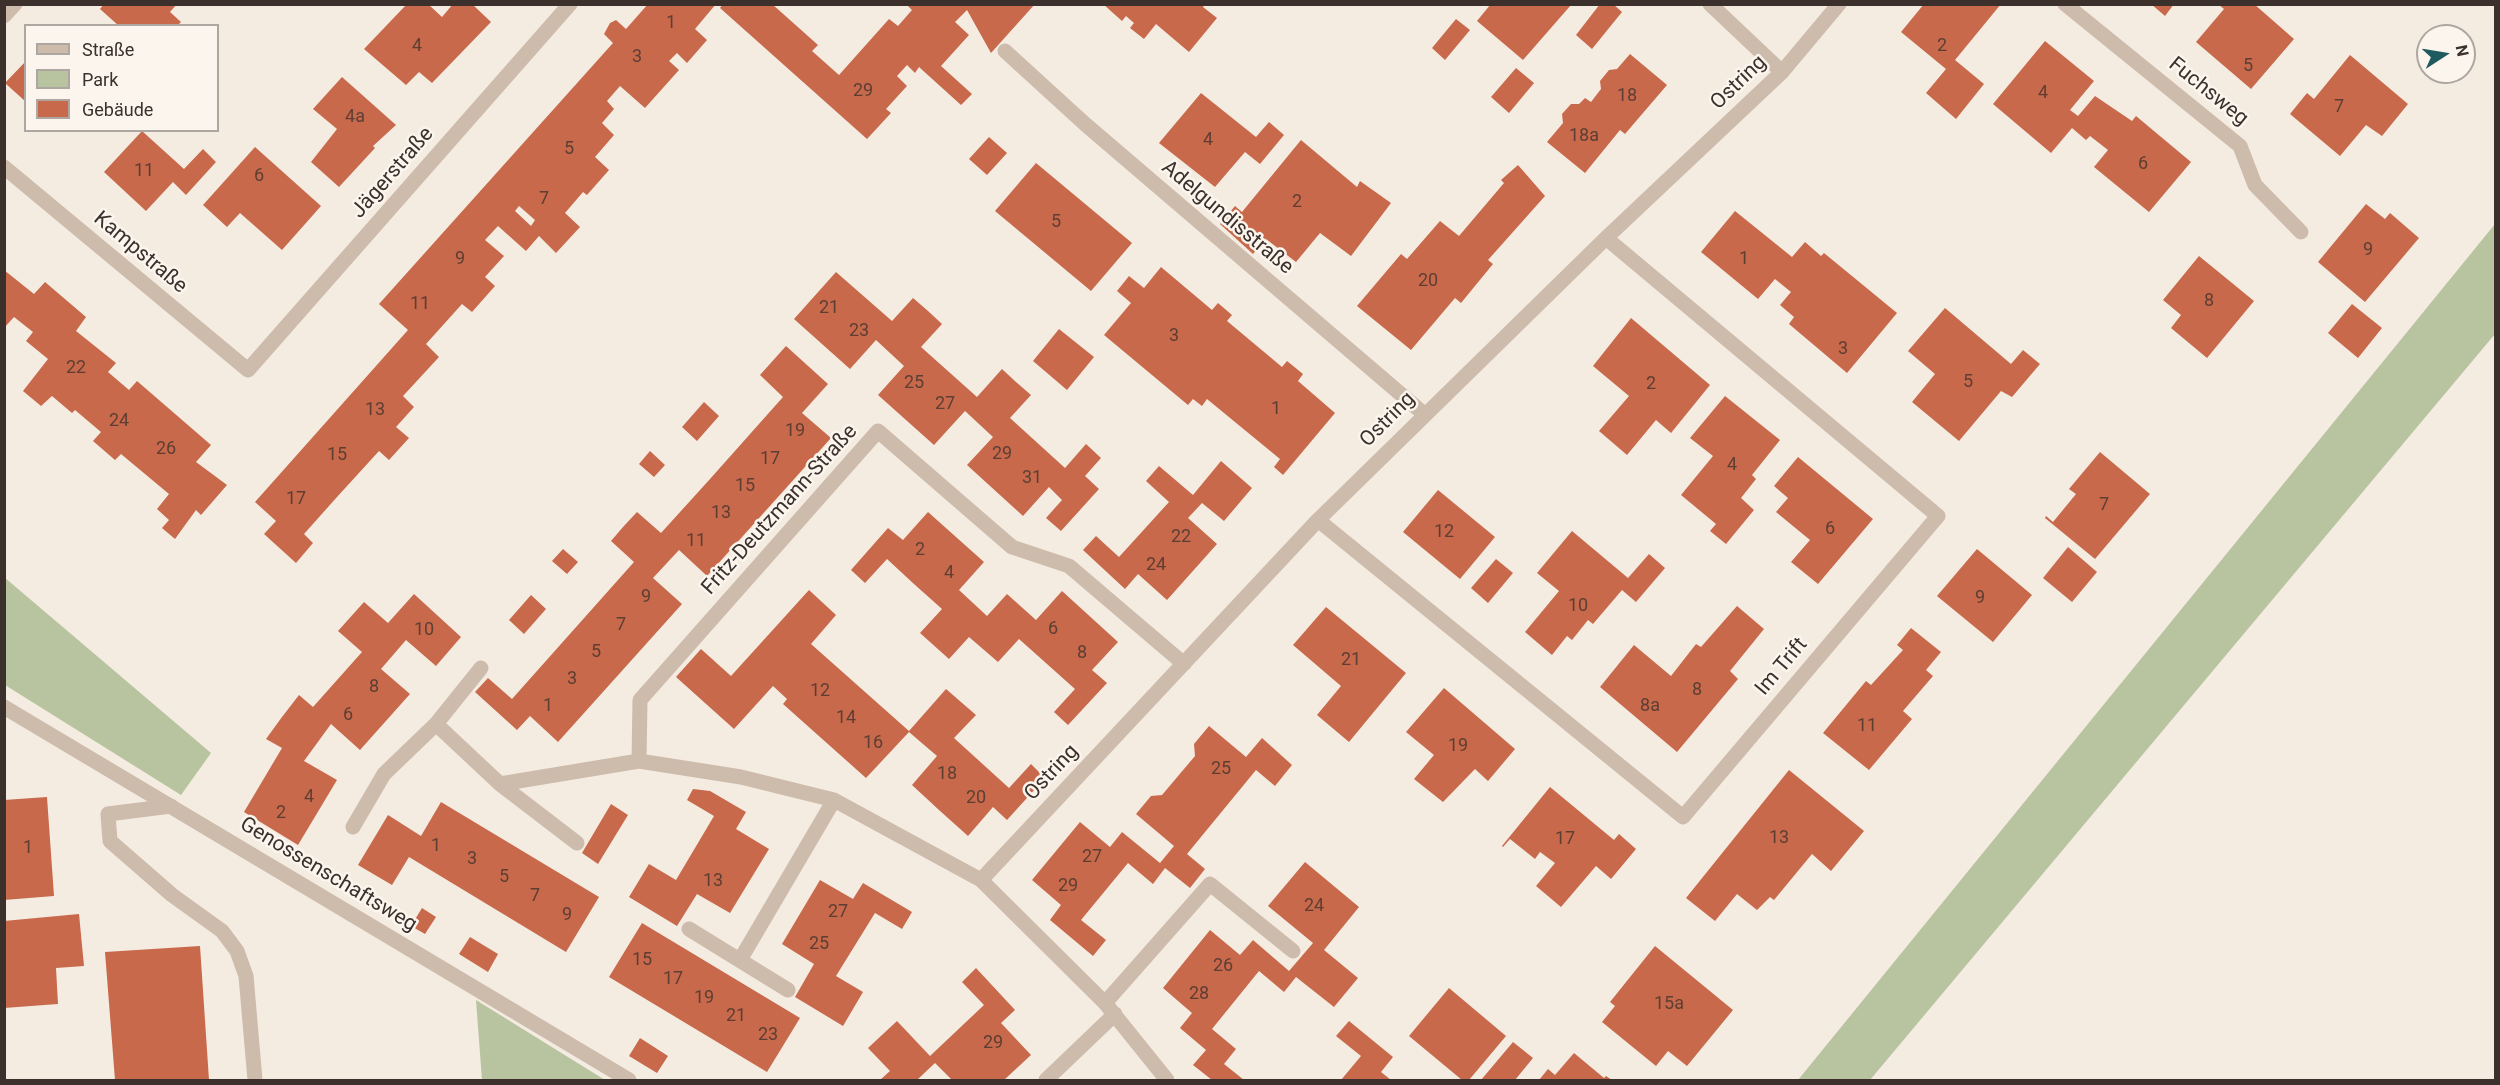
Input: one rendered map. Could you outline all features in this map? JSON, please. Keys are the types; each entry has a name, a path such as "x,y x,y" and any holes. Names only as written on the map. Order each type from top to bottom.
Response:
{"street":[{"path":"4,16 15,4"},
{"name":"Jägerstraße","path":"248,370 570,4"},
{"path":"1710,4 1782,72"},
{"name":"Ostring","path":"981,880 1318,520 1606,238 1782,72 1839,4"},
{"name":"Fuchsweg","path":"2065,4 2240,146 2255,185 2301,232"},
{"name":"Adelgundisstraße","path":"1005,51 1085,124 1424,414"},
{"name":"Kampstraße","path":"4,167 248,370"},
{"name":"Im Trift","path":"1318,520 1683,817 1938,516 1606,238"},
{"name":"Fritz-Deutzmann-Straße","path":"639,761 640,700 878,432 1012,547 1069,566 1184,664"},
{"path":"353,827 384,774 436,724 481,668"},
{"name":"Genossenschaftsweg","path":"4,706 629,1080"},
{"path":"436,724 500,784 577,843"},
{"path":"500,784 639,761 741,777 834,800 981,880 1110,1009 1167,1080"},
{"path":"740,960 834,800"},
{"path":"171,806 108,814 110,841 172,895 222,931 237,951 246,976 255,1080"},
{"path":"1046,1080 1110,1009 1210,884 1293,951"},
{"path":"689,929 788,990"}],"green space":[{"path":"2495,224 2495,334 1870,1080 1798,1080"},
{"path":"4,577 211,753 181,795 5,685"},
{"path":"476,1000 605,1080 482,1080"}],"building":[{"path":"104,4 177,4 170,12 181,22 179,24 117,24 100,9"},
{"path":"407,4 428,4 442,17 453,4 472,4 491,22 432,83 419,72 406,85 364,49"},
{"path":"648,4 716,4 695,29 707,40 687,63 677,53 669,61 679,70 645,108 620,86 607,101 614,109 602,123 614,135 595,157 609,170 587,195 583,192 565,213 580,227 556,253 539,236 526,251 498,226 485,240 504,256 485,277 495,286 472,312 462,304 426,344 439,357 403,396 414,407 396,427 409,438 389,460 379,451 337,497 304,534 313,543 296,563 264,534 276,521 255,502 408,330 379,304 613,43 604,34 610,23 616,20 626,29","holes":["519,206 535,220 531,226 515,211"]},
{"path":"723,4 772,4 818,45 812,51 839,75 889,19 898,26 912,10 906,4 1035,4 991,53 967,10 955,22 969,35 941,66 972,94 961,105 919,67 915,73 907,65 897,76 907,86 886,109 891,113 867,139 720,8"},
{"path":"1103,4 1205,4 1203,7 1217,18 1189,52 1156,24 1144,39 1130,28 1134,23 1126,16 1122,21"},
{"path":"1600,4 1613,4 1622,12 1592,49 1576,35"},
{"path":"1924,4 2001,4 1955,60 1984,84 1956,119 1926,93 1946,69 1901,32"},
{"path":"2151,4 2174,4 2165,16"},
{"path":"2218,4 2254,4 2294,39 2251,89 2196,42 2224,9"},
{"path":"1490,5 1571,5 1523,60 1477,21"},
{"path":"1456,19 1470,30 1445,60 1432,48"},
{"path":"2045,41 2094,81 2070,110 2078,116 2095,96 2132,121 2136,116 2191,162 2149,212 2094,167 2108,150 2090,136 2086,140 2072,128 2051,153 1993,104"},
{"path":"1630,54 1667,85 1625,134 1620,130 1585,173 1547,142 1563,123 1562,114 1571,104 1579,104 1585,98 1591,102 1601,89 1600,81 1609,70 1617,69"},
{"path":"2350,55 2408,104 2382,136 2366,125 2340,156 2290,114 2307,93 2314,99"},
{"path":"24,63 24,100 5,83"},
{"path":"1516,68 1534,83 1509,113 1491,97"},
{"path":"342,77 396,125 373,146 375,148 339,187 311,162 337,129 313,109"},
{"path":"1201,93 1256,137 1269,122 1284,135 1260,164 1245,152 1215,187 1159,143"},
{"path":"141,132 184,169 203,149 216,162 186,195 173,182 146,211 104,172"},
{"path":"989,137 1007,153 987,175 969,159"},
{"path":"1301,140 1357,187 1360,181 1391,203 1351,256 1320,233 1296,262 1266,239 1253,254 1220,224 1235,206 1242,212"},
{"path":"255,147 321,206 282,250 240,213 227,227 203,205"},
{"path":"1036,163 1132,243 1091,291 995,211"},
{"path":"1518,165 1545,196 1488,260 1493,264 1461,303 1455,298 1411,350 1357,306 1401,254 1407,259 1440,221 1459,236 1504,183 1501,180"},
{"path":"2366,204 2385,219 2390,213 2419,238 2365,302 2318,262"},
{"path":"1735,211 1792,257 1805,242 1821,256 1824,253 1897,313 1847,373 1789,324 1794,317 1780,305 1791,292 1775,279 1758,299 1701,252"},
{"path":"2199,256 2254,301 2207,358 2171,328 2181,315 2163,300"},
{"path":"1161,267 1212,310 1218,303 1232,315 1227,321 1282,367 1287,361 1303,374 1298,381 1335,413 1283,475 1274,467 1280,459 1207,399 1202,406 1193,399 1188,405 1104,335 1131,303 1117,291 1129,276 1144,288"},
{"path":"4,270 34,294 45,282 86,317 76,331 116,363 108,372 129,390 137,381 211,445 196,462 227,485 201,515 196,510 175,539 162,528 169,520 157,509 169,494 121,454 115,460 93,441 101,432 75,410 72,413 52,396 41,406 23,391 48,359 26,341 33,332 14,317 4,328"},
{"path":"836,272 892,321 913,298 928,311 942,324 921,347 977,397 1002,369 1031,395 1010,418 1065,468 1086,444 1101,458 1085,476 1099,489 1061,531 1046,518 1062,500 1049,487 1023,516 967,465 993,437 965,411 934,445 878,395 904,366 876,340 850,369 794,319"},
{"path":"2352,304 2382,328 2358,358 2328,333"},
{"path":"1945,308 2011,364 2023,350 2040,364 2012,397 2001,391 1959,441 1912,402 1935,374 1908,351"},
{"path":"1631,318 1710,385 1671,433 1656,420 1627,455 1599,431 1629,396 1593,366"},
{"path":"1059,329 1094,357 1067,390 1033,361"},
{"path":"786,346 828,384 802,413 831,438 707,576 679,550 653,578 682,604 558,742 530,716 517,730 475,692 488,678 512,699 634,562 611,541 623,527 637,512 661,533 710,479 783,397 760,375"},
{"path":"1725,396 1780,440 1752,475 1756,479 1741,498 1754,510 1726,544 1710,531 1716,524 1681,495 1713,456 1690,438"},
{"path":"704,402 719,416 697,441 682,427"},
{"path":"650,451 665,465 654,477 639,464"},
{"path":"2100,452 2150,494 2095,559 2045,518 2046,516 2053,522 2076,494 2069,489"},
{"path":"1798,457 1873,519 1818,584 1791,562 1810,540 1776,512 1788,498 1774,486"},
{"path":"1221,461 1252,488 1224,521 1202,503 1188,518 1217,544 1167,600 1138,574 1125,589 1083,550 1096,536 1119,557 1169,502 1146,481 1159,466 1193,495"},
{"path":"1438,490 1495,537 1460,579 1403,532"},
{"path":"928,512 984,562 959,590 987,616 1007,594 1036,620 1062,591 1118,642 1092,670 1107,683 1068,725 1054,712 1075,689 1019,639 998,662 969,637 949,659 920,633 942,609 887,559 865,583 851,570 888,528 903,540"},
{"path":"1572,531 1628,578 1649,554 1665,568 1636,602 1622,590 1593,624 1588,620 1572,640 1567,636 1552,655 1525,632 1559,591 1537,573"},
{"path":"2068,547 2097,572 2072,602 2043,578"},
{"path":"563,549 578,562 567,574 552,561"},
{"path":"1977,549 2032,595 1993,642 1937,596"},
{"path":"1496,559 1513,573 1488,603 1471,588"},
{"path":"809,590 836,615 811,644 909,731 946,689 976,715 954,738 1009,788 1031,764 1045,778 1007,820 993,807 968,836 939,810 912,785 937,756 909,732 866,778 783,704 787,699 773,686 734,729 676,677 701,649 731,676"},
{"path":"414,594 461,637 436,666 406,640 381,669 410,694 360,750 331,724 304,761 337,780 298,845 244,812 282,748 266,739 299,695 313,707 362,652 338,631 364,602 388,623"},
{"path":"531,595 546,609 524,634 509,620"},
{"path":"1737,606 1764,629 1730,671 1738,679 1677,752 1600,687 1634,645 1671,676 1696,644 1701,647"},
{"path":"1326,607 1406,673 1349,742 1317,715 1341,686 1293,645"},
{"path":"1911,628 1941,652 1926,670 1933,676 1903,711 1912,719 1869,770 1823,733 1866,681 1871,685 1903,650 1897,645"},
{"path":"1444,688 1515,749 1488,781 1475,769 1443,802 1414,779 1434,755 1406,732"},
{"path":"1209,726 1246,757 1262,738 1292,765 1275,786 1256,770 1187,854 1205,869 1190,888 1165,868 1153,884 1128,863 1081,920 1106,940 1093,956 1050,920 1061,905 1032,880 1080,822 1110,847 1122,832 1160,863 1174,846 1136,814 1151,796 1162,795 1195,756 1194,744"},
{"path":"1789,770 1864,831 1831,871 1812,854 1774,900 1770,897 1757,910 1737,894 1715,921 1686,898"},
{"path":"1550,787 1614,840 1619,834 1636,849 1611,879 1596,866 1561,907 1536,886 1555,863 1540,852 1535,859 1510,839 1502,846"},
{"path":"693,789 710,791 746,812 736,829 769,849 730,913 697,894 677,926 629,897 649,864 676,880 714,816 687,800"},
{"path":"47,797 54,896 4,900 4,800"},
{"path":"441,802 599,897 566,952 409,857 392,885 358,865 388,815 421,836"},
{"path":"611,804 628,815 598,864 582,853"},
{"path":"1305,862 1359,907 1324,950 1358,978 1334,1007 1296,977 1284,992 1259,971 1212,1029 1236,1049 1224,1064 1244,1080 1212,1080 1193,1065 1206,1050 1180,1028 1192,1013 1163,988 1210,930 1240,955 1253,940 1289,971 1313,943 1268,906"},
{"path":"820,880 853,899 863,883 912,912 902,929 875,913 836,976 863,992 843,1026 795,997 814,964 782,944"},
{"path":"422,908 436,917 425,934 411,926"},
{"path":"79,914 84,966 56,968 58,1004 4,1008 4,921"},
{"path":"642,923 800,1018 767,1072 609,977"},
{"path":"470,937 498,954 488,972 459,954"},
{"path":"200,946 209,1080 115,1080 105,952"},
{"path":"1655,946 1733,1010 1687,1066 1668,1051 1656,1066 1602,1022 1615,1006 1610,1002"},
{"path":"976,968 1015,1010 1001,1023 1031,1055 1004,1080 952,1080 935,1063 917,1080 880,1080 890,1071 868,1048 897,1021 930,1056 984,1005 962,982"},
{"path":"1449,988 1506,1036 1469,1080 1462,1080 1409,1036"},
{"path":"1349,1021 1393,1057 1381,1072 1391,1080 1341,1080 1361,1056 1336,1036"},
{"path":"640,1038 668,1056 657,1073 629,1056"},
{"path":"1513,1042 1533,1058 1515,1080 1481,1080"},
{"path":"1574,1053 1604,1078 1606,1076 1612,1080 1539,1080 1548,1069 1555,1075"}]}
